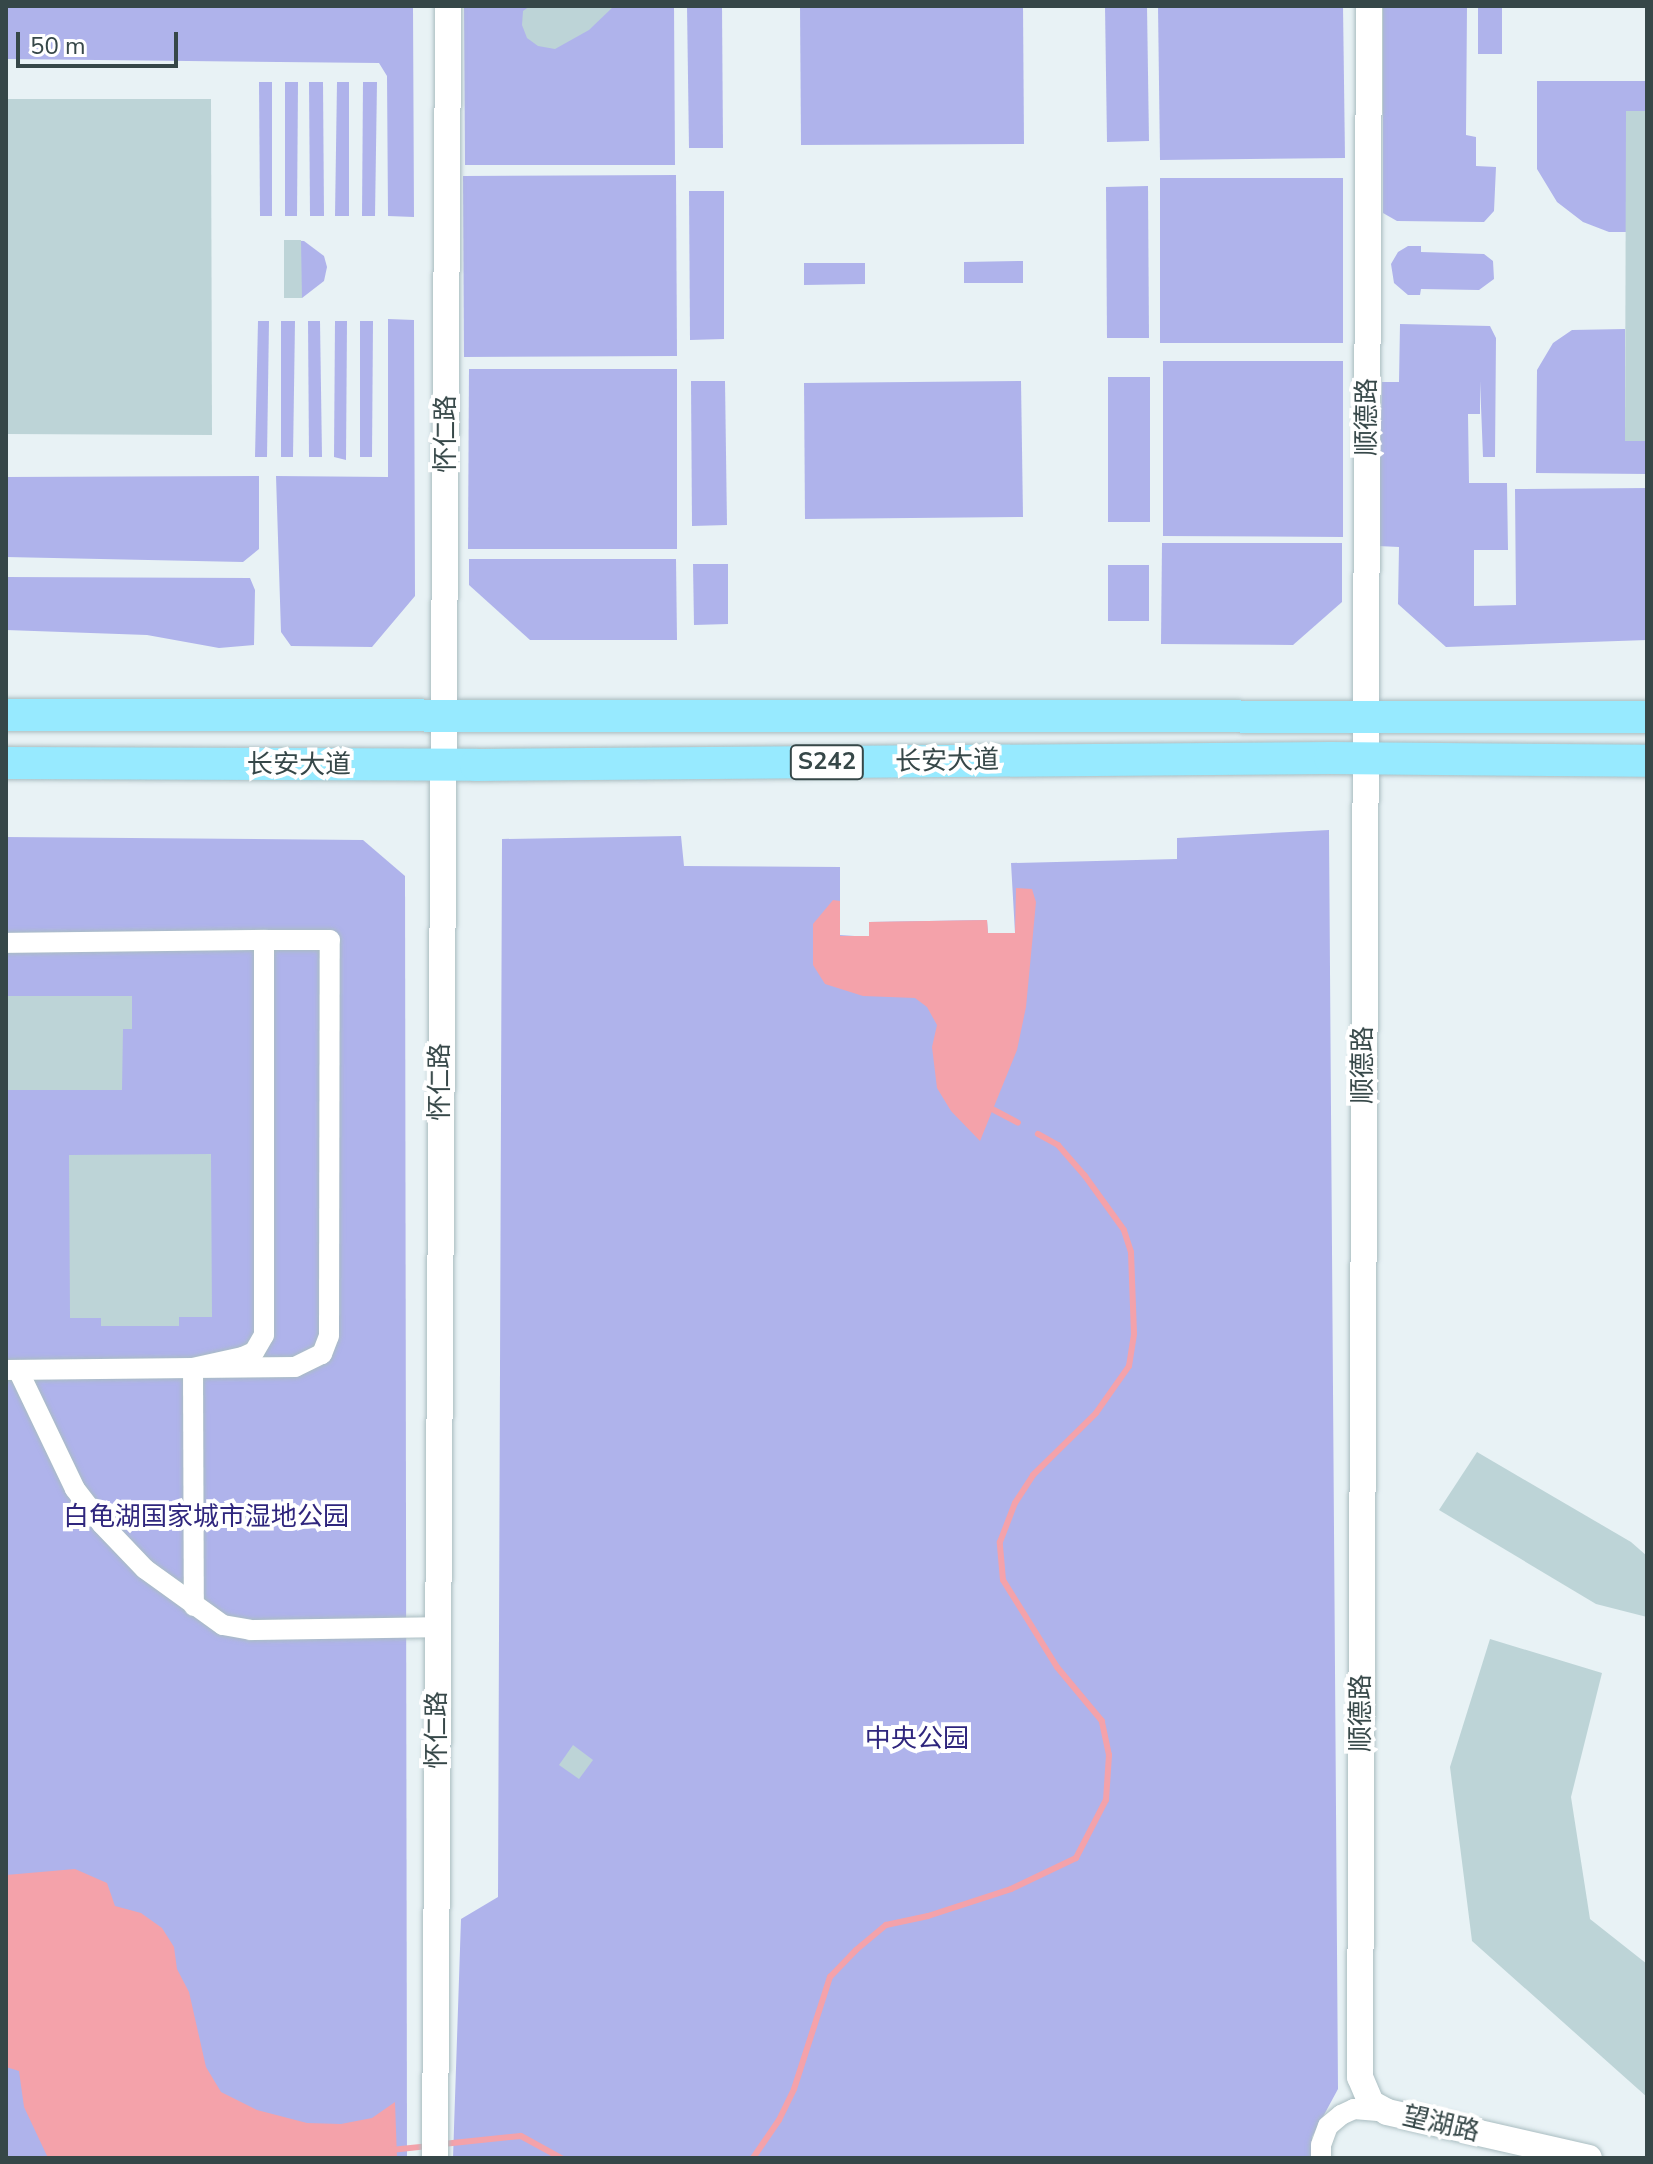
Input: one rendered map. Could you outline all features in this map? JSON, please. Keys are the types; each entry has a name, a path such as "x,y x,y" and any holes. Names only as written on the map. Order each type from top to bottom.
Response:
{"main road":[{"name":"长安大道","path":"6,715 1647,717"},
{"name":"长安大道","path":"6,763 444,765 1365,758 1647,761"}],"street":[{"name":"怀仁路","path":"435,2158 448,6"},
{"name":"顺德路","path":"1369,6 1359,2064 1364,2091 1371,2103 1387,2112"},
{"path":"193,1368 254,1352 264,1335 264,940"},
{"path":"6,943 330,940 327,1347 310,1362 295,1367 12,1370 75,1489 102,1524 145,1569 223,1625 250,1630 438,1627"},
{"path":"193,1368 194,1606"},
{"path":"1321,2158 1321,2145 1328,2126 1341,2115 1354,2109 1387,2112"},
{"name":"望湖路","path":"1387,2112 1589,2158"}],"green space":[{"path":"6,6 413,6 414,217 388,216 387,76 379,63 6,59"},
{"path":"464,6 674,6 675,165 465,165"},
{"path":"687,6 722,6 723,148 689,148"},
{"path":"800,6 1023,6 1024,144 801,145"},
{"path":"1105,6 1147,6 1149,141 1107,142"},
{"path":"1158,6 1343,6 1345,158 1160,160"},
{"path":"1383,6 1467,6 1466,135 1476,137 1476,166 1496,167 1494,211 1484,222 1397,221 1383,213"},
{"path":"1478,6 1502,6 1502,54 1478,54"},
{"path":"1537,81 1647,81 1647,111 1626,111 1626,232 1609,232 1583,222 1557,202 1537,169"},
{"path":"259,82 272,82 272,216 260,216"},
{"path":"285,82 298,82 297,216 285,216"},
{"path":"309,82 323,82 324,216 310,216"},
{"path":"337,82 349,82 349,216 335,216"},
{"path":"363,82 377,82 375,216 362,216"},
{"path":"676,175 677,356 464,357 463,176"},
{"path":"1160,178 1343,178 1343,343 1160,343"},
{"path":"1148,186 1149,338 1107,338 1106,187"},
{"path":"689,191 724,191 724,339 690,340"},
{"path":"284,240 304,241 324,256 327,267 324,281 302,298 284,298"},
{"path":"1408,246 1421,246 1421,252 1484,254 1493,261 1494,279 1479,290 1421,289 1420,295 1408,295 1394,283 1391,264 1398,252"},
{"path":"1023,261 1023,283 964,283 964,262"},
{"path":"804,263 865,263 865,284 804,285"},
{"path":"388,319 414,320 415,596 372,647 291,646 281,632 276,476 388,477"},
{"path":"258,321 269,321 267,457 255,457"},
{"path":"281,321 295,321 293,457 281,457"},
{"path":"308,321 320,321 322,457 309,457"},
{"path":"335,321 347,321 346,460 334,457"},
{"path":"360,321 373,321 372,457 360,457"},
{"path":"1400,324 1490,326 1496,338 1495,457 1483,457 1480,381 1480,414 1468,414 1469,483 1507,483 1508,550 1474,550 1474,606 1516,605 1515,489 1647,488 1647,640 1446,647 1398,604 1399,547 1378,546 1382,382 1399,382"},
{"path":"1625,329 1625,440 1647,441 1647,474 1536,473 1537,370 1553,343 1572,330"},
{"path":"1163,361 1343,361 1343,537 1163,536"},
{"path":"469,369 677,369 677,549 468,549"},
{"path":"1108,377 1150,377 1150,522 1108,522"},
{"path":"691,381 725,381 727,525 692,526"},
{"path":"1021,381 1023,517 805,519 804,383"},
{"path":"259,476 259,549 243,562 6,557 6,477"},
{"path":"1162,543 1342,543 1342,602 1293,645 1161,644"},
{"path":"469,559 676,559 677,640 530,640 469,585"},
{"path":"693,564 728,564 728,624 694,625"},
{"path":"1108,565 1149,565 1149,621 1108,621"},
{"path":"6,577 250,578 255,590 254,645 219,648 147,635 6,630"},
{"name":"中央公园","path":"1329,830 1338,2089 1312,2137 1312,2158 453,2158 461,1919 498,1897 502,839 681,836 684,866 840,867 840,935 869,937 869,922 987,920 988,933 1015,933 1011,863 1177,859 1177,838"},
{"name":"白龟湖国家城市湿地公园","path":"6,837 363,840 405,876 407,2158 6,2158"}],"shaded area":[{"path":"1016,888 1032,889 1036,902 1026,1007 1017,1050 980,1141 951,1111 937,1088 932,1047 937,1025 927,1007 915,998 863,996 825,984 813,965 813,924 833,900 840,901 840,936 869,936 869,922 987,920 988,933 1015,933"},
{"path":"75,1869 107,1883 115,1906 141,1913 162,1928 174,1947 177,1969 189,1992 206,2067 221,2092 257,2110 307,2123 341,2124 372,2118 395,2102 397,2158 48,2158 24,2107 19,2071 6,2067 6,1875"}],"building":[{"path":"530,6 614,6 589,30 555,49 538,46 527,38 522,25 523,11"},
{"path":"6,99 211,99 212,435 6,434"},
{"path":"1626,111 1647,111 1647,441 1625,441"},
{"path":"284,240 301,240 302,298 284,298"},
{"path":"6,996 132,996 132,1029 123,1029 122,1090 6,1090"},
{"path":"211,1154 212,1317 179,1317 179,1326 101,1326 101,1318 70,1318 69,1155"},
{"path":"1477,1452 1631,1542 1647,1556 1647,1617 1596,1604 1439,1510"},
{"path":"1490,1639 1602,1673 1571,1797 1590,1919 1647,1964 1647,2097 1472,1941 1450,1767"},
{"path":"573,1745 593,1760 579,1779 559,1765"}],"waterway":[{"path":"994,1110 1018,1123"},
{"path":"753,2158 779,2120 794,2089 830,1977 856,1950 886,1925 928,1916 1011,1889 1076,1858 1106,1800 1109,1755 1102,1721 1057,1667 1003,1580 1000,1542 1015,1503 1033,1475 1096,1413 1129,1366 1134,1334 1131,1252 1124,1230 1085,1176 1058,1145 1038,1134"},
{"path":"443,2144 521,2136 561,2158"},
{"path":"391,2150 428,2146"}]}
